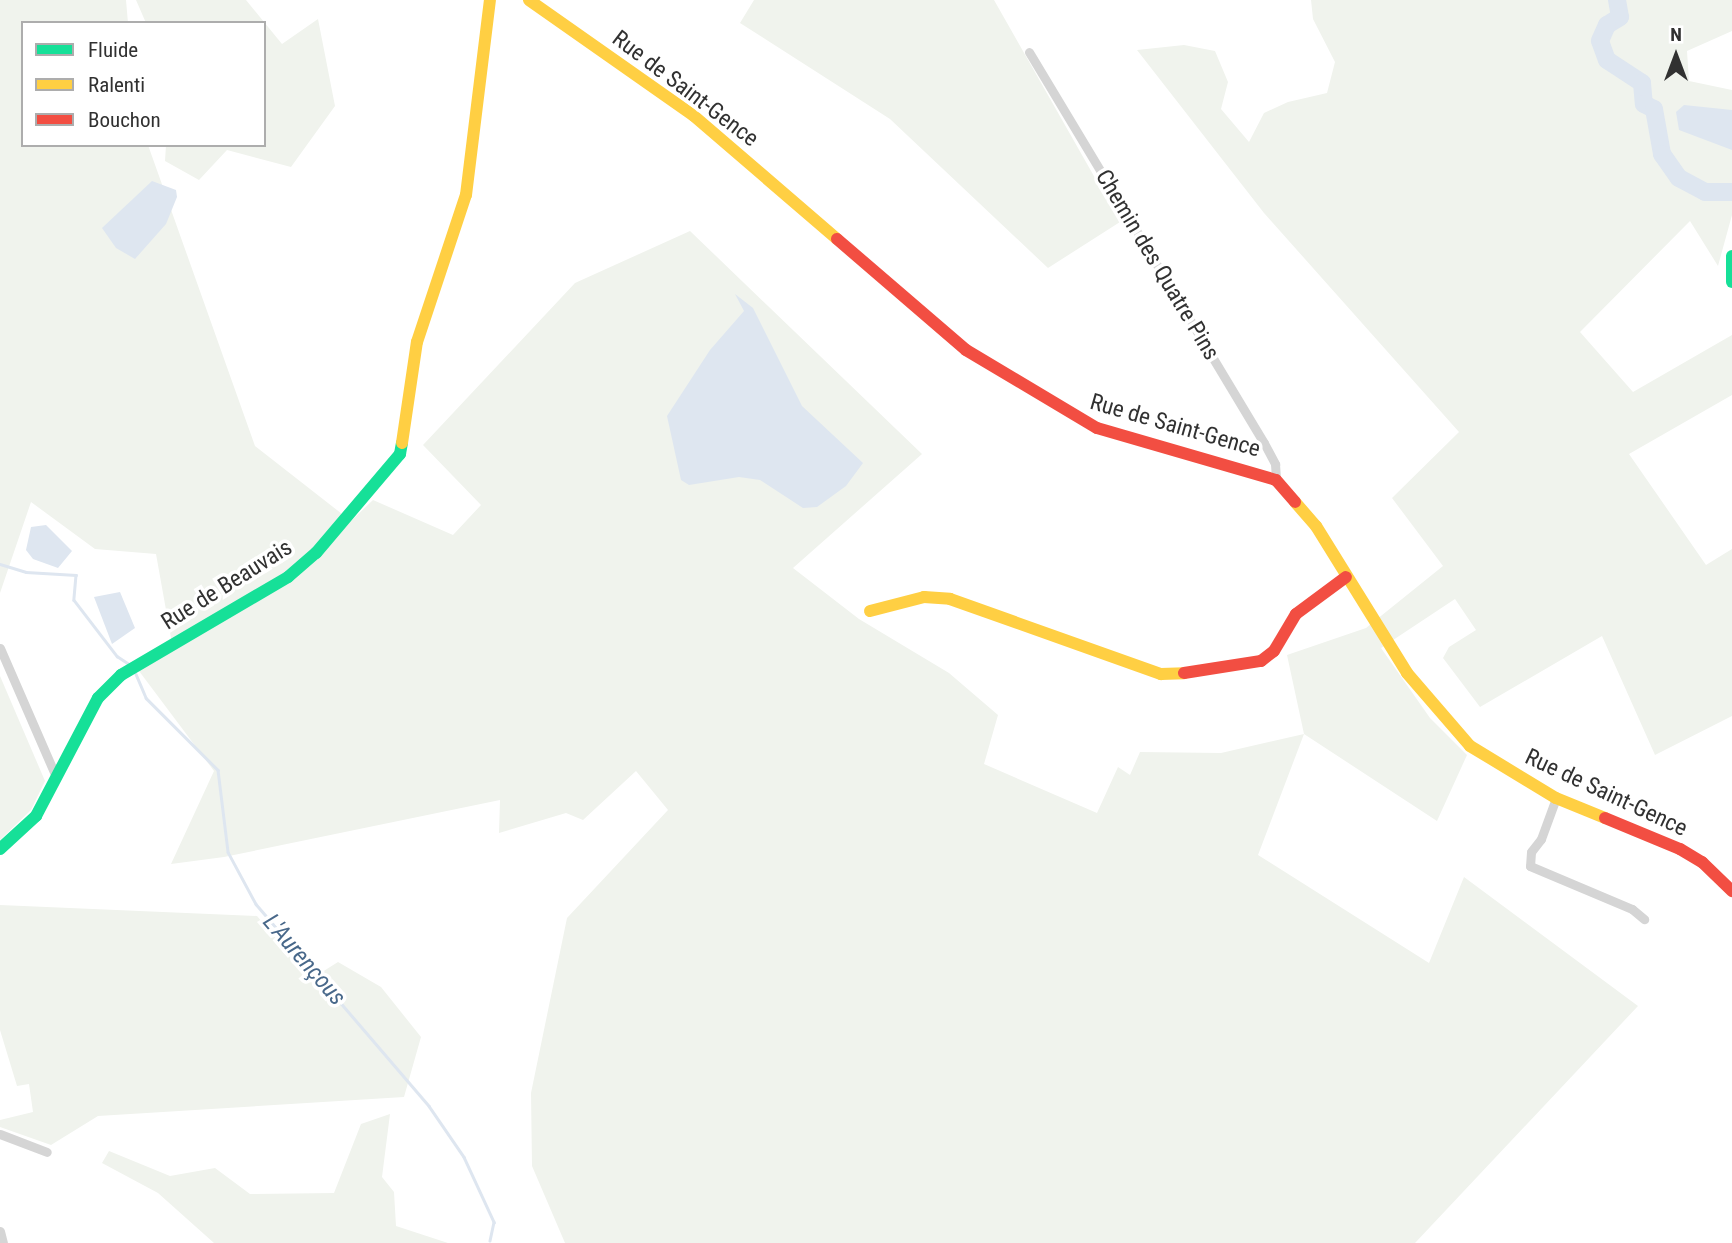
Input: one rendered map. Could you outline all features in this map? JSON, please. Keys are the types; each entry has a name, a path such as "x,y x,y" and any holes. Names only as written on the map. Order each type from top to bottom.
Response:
{"street":[{"name":"Rue de Beauvais","path":"0,849 36,816 98,698 121,675 288,578 316,553 401,454 417,342 466,195 490,0"},
{"name":"Rue de Saint-Gence","path":"529,0 694,116 966,350 1097,428 1276,480 1303,506 1407,673 1452,730 1500,767 1556,798 1680,849 1702,862 1732,891"},
{"name":"Chemin des Quatre Pins","path":"1029,52 1264,443 1275,464 1276,480"},
{"path":"1732,256 1732,282"},
{"path":"870,611 923,597 950,599 1161,674 1190,673 1261,661 1274,651 1284,628 1296,614 1346,577"},
{"path":"0,648 56,777"},
{"path":"1556,798 1541,839 1531,852 1530,866 1632,909 1644,919"},
{"path":"0,1134 47,1152"},
{"path":"0,1231 3,1243"}],"shaded area":[{"path":"0,0 126,0 128,21 21,21 21,147 149,147 255,446 351,521 373,500 453,535 481,505 423,445 575,283 690,231 922,454 793,568 859,619 949,673 998,715 984,764 1097,813 1118,767 1130,775 1140,752 1221,753 1304,734 1258,855 1429,963 1464,877 1638,1006 1415,1243 565,1243 532,1166 531,1093 567,918 668,810 636,771 583,820 566,813 499,833 500,800 224,857 171,864 214,771 139,671 173,649 156,554 95,549 31,502 0,593"},
{"path":"136,0 246,0 263,21 145,21"},
{"path":"754,0 994,0 1120,222 1048,268 890,119 740,23"},
{"path":"1311,0 1732,0 1732,31 1687,51 1689,81 1732,90 1732,215 1718,266 1690,221 1580,332 1633,392 1732,335 1732,395 1629,454 1706,565 1732,549 1732,716 1655,755 1602,636 1480,707 1443,658 1449,647 1476,630 1455,599 1381,648 1430,718 1467,755 1437,821 1304,734 1287,655 1366,628 1443,566 1392,498 1459,432 1264,213 1137,50 1184,45 1215,51 1228,82 1221,109 1249,142 1264,113 1288,102 1327,93 1335,62 1313,19"},
{"path":"318,19 335,106 291,167 227,150 199,180 165,161 166,147 266,147 266,24 282,44"},
{"path":"1684,105 1732,110 1732,150 1679,130 1676,112"},
{"path":"152,181 176,190 177,197 166,224 135,259 116,248 102,228"},
{"path":"735,294 753,308 802,406 863,463 846,486 817,507 803,508 760,480 739,477 689,485 681,480 667,416 710,350 744,311"},
{"path":"46,525 72,551 58,568 33,559 26,550 31,527"},
{"path":"120,592 135,628 112,644 94,597"},
{"path":"0,676 45,781 31,810 0,840"},
{"path":"0,905 257,916 311,979 338,962 381,987 421,1037 404,1097 98,1116 51,1145 0,1127 0,1120 33,1112 29,1084 17,1086 0,1030"},
{"path":"390,1114 382,1177 394,1192 396,1226 448,1243 214,1243 158,1193 102,1163 109,1151 170,1176 215,1168 250,1194 334,1193 361,1124"}],"waterway":[{"path":"1617,0 1620,17 1607,25 1600,41 1607,60 1642,83 1644,104 1654,109 1662,154 1679,178 1705,192 1732,192"},
{"name":"L'Aurençous","path":"0,564 26,572 76,575 74,600 117,656 129,664"},
{"name":"L'Aurençous","path":"136,674 146,698 218,770 228,852 256,904 429,1106 464,1157 494,1222 490,1241"}],"traffic: fast":[{"path":"1732,256 1732,282"},
{"path":"0,849 36,816 98,698 121,675 288,577 316,553 400,454 402,443"}],"traffic: slow":[{"path":"402,443 417,342 466,195 490,0"},
{"path":"529,0 694,116 837,239"},
{"path":"1295,502 1316,526 1407,673 1470,746 1556,798 1605,818"},
{"path":"870,611 924,597 950,599 1161,674 1184,673"}],"traffic: jam":[{"path":"837,239 966,350 1097,428 1276,480 1295,502"},
{"path":"1184,673 1261,661 1274,651 1296,614 1346,577"},
{"path":"1605,818 1680,849 1702,862 1732,891"}]}
